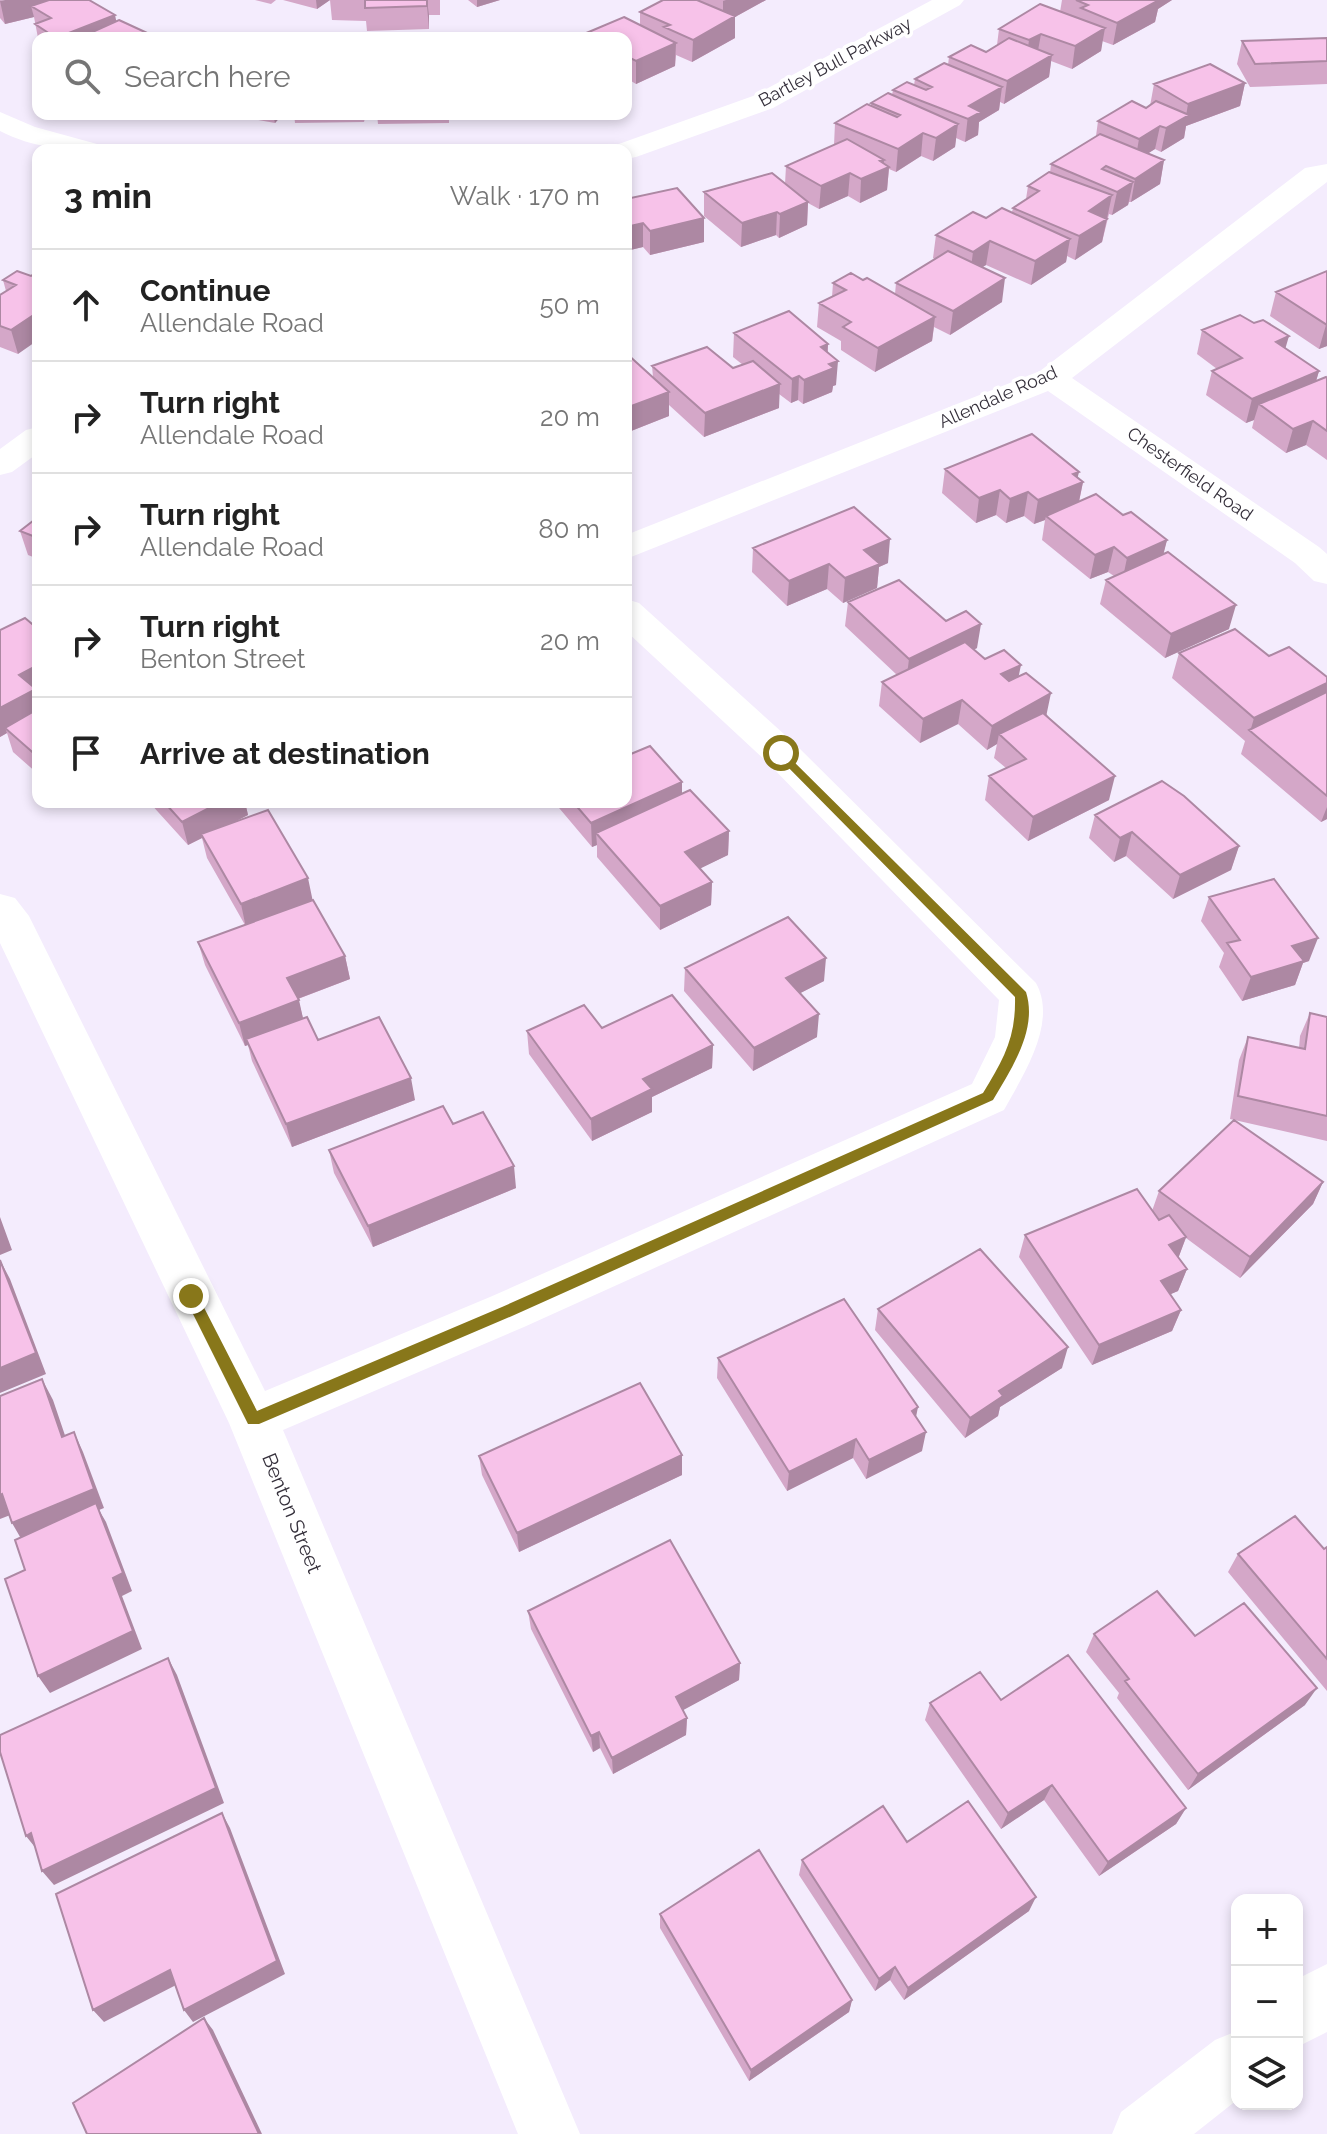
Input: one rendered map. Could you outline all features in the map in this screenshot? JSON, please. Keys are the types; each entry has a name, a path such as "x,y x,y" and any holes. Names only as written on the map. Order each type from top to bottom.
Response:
{"street":[{"name":"Bartley Bull Parkway","path":"632,149 763,102 951,0"},
{"path":"0,120 25,133 65,144"},
{"name":"Allendale Road","path":"632,546 1051,378 1315,174 1327,173"},
{"name":"Chesterfield Road","path":"1051,378 1307,555 1327,573"},
{"path":"0,465 32,441"},
{"path":"253,1419 521,1305 988,1097 1011,1058 1022,1024 1021,995 781,753 632,616"},
{"name":"Benton Street","path":"0,909 8,916 253,1419 549,2134"},
{"path":"1303,2012 1327,1994"},
{"path":"1143,2134 1231,2067"}],"building":[{"path":"49,0 89,0 115,15 71,32 47,32 35,24 51,18 31,6"},
{"path":"365,0 427,0 427,6 365,8"},
{"path":"663,0 697,0 735,16 693,40 664,27 670,25 640,12"},
{"path":"1076,0 1159,0 1117,23 1081,8 1088,5"},
{"path":"1040,4 1105,28 1075,46 1041,34 1029,40 999,29"},
{"path":"624,17 676,43 636,61 632,59 632,32 589,32"},
{"path":"119,20 145,32 92,32"},
{"path":"1009,38 1052,55 1007,81 949,57 971,45 986,52"},
{"path":"1327,38 1327,61 1255,64 1242,41"},
{"path":"944,63 1002,87 969,106 981,112 968,119 893,90 907,82 926,90 932,87 915,79"},
{"path":"1210,64 1245,83 1188,104 1154,84"},
{"path":"888,93 958,124 936,138 923,133 898,149 835,123 867,104 897,117 900,115 871,103"},
{"path":"1132,101 1146,108 1156,101 1189,115 1166,128 1160,126 1139,139 1098,121"},
{"path":"1100,134 1164,160 1135,179 1106,166 1102,169 1133,182 1117,192 1051,164"},
{"path":"847,139 884,160 880,161 889,167 861,179 850,173 821,186 786,166"},
{"path":"1049,172 1112,195 1089,211 1107,219 1079,236 1013,208 1039,191 1028,186"},
{"path":"772,173 808,202 780,214 777,212 742,223 704,192"},
{"path":"677,188 704,218 650,231 643,223 632,226 632,198"},
{"path":"1002,208 1070,239 1035,261 990,241 973,252 936,235 973,212 986,218"},
{"path":"948,251 1005,278 953,311 896,283"},
{"path":"17,271 32,275 32,316 11,330 0,326 0,295 16,285 3,280"},
{"path":"1327,271 1327,325 1276,292"},
{"path":"851,273 863,280 867,278 935,317 878,348 843,327 851,322 819,303 846,290 833,283"},
{"path":"789,311 828,344 821,347 838,361 829,364 834,368 804,380 799,376 792,379 734,333"},
{"path":"1240,315 1254,323 1263,320 1289,336 1276,342 1319,371 1252,399 1212,371 1242,358 1202,330"},
{"path":"707,347 733,368 753,361 780,384 705,413 652,366"},
{"path":"632,358 669,392 632,406"},
{"path":"1326,377 1327,431 1313,421 1293,429 1259,404"},
{"path":"1032,434 1079,472 1073,474 1083,482 1038,500 1028,492 1010,499 1000,490 979,498 945,469"},
{"path":"1096,494 1123,515 1131,512 1167,540 1127,558 1114,547 1095,555 1046,516"},
{"path":"854,507 890,539 864,550 880,564 845,578 829,564 789,581 753,548"},
{"path":"32,522 32,536 20,531"},
{"path":"1168,552 1236,605 1171,634 1106,580"},
{"path":"899,580 946,621 966,611 981,624 909,659 848,602"},
{"path":"25,618 32,624 32,668 19,675 32,686 32,691 0,708 0,630"},
{"path":"1235,629 1269,656 1289,647 1327,677 1327,683 1254,718 1179,653"},
{"path":"965,642 985,659 1004,650 1021,665 1001,674 1009,681 1026,673 1051,693 992,726 962,700 923,719 882,682"},
{"path":"1327,692 1327,796 1249,730"},
{"path":"32,712 32,752 5,728"},
{"path":"1043,713 1115,776 1033,817 989,776 1026,759 999,734"},
{"path":"650,746 682,782 632,805 632,754"},
{"path":"1162,781 1184,796 1239,846 1180,875 1132,832 1120,838 1095,815"},
{"path":"690,790 729,831 685,852 712,882 660,906 596,833"},
{"path":"169,808 209,808 182,822"},
{"path":"578,808 624,808 591,823"},
{"path":"268,810 308,878 241,904 201,834"},
{"path":"1274,879 1318,938 1292,946 1304,961 1251,977 1227,943 1240,940 1209,897"},
{"path":"313,900 345,956 287,978 299,1000 239,1023 198,942"},
{"path":"788,917 826,958 786,978 819,1014 754,1048 685,968"},
{"path":"672,995 713,1045 643,1079 652,1089 591,1119 527,1031 584,1005 602,1028"},
{"path":"1310,1013 1327,1017 1327,1116 1238,1096 1248,1037 1305,1049"},
{"path":"307,1017 318,1040 379,1017 411,1078 286,1124 246,1039"},
{"path":"443,1106 453,1124 483,1112 514,1166 368,1226 329,1150"},
{"path":"1234,1120 1323,1182 1250,1257 1159,1191"},
{"path":"1137,1189 1159,1220 1169,1215 1186,1237 1169,1245 1187,1269 1161,1281 1181,1310 1099,1345 1025,1235"},
{"path":"980,1249 1068,1347 999,1391 1003,1396 970,1418 878,1309"},
{"path":"0,1260 36,1353 0,1368"},
{"path":"844,1299 918,1407 912,1411 926,1432 869,1460 856,1439 789,1472 718,1358"},
{"path":"42,1379 62,1437 74,1432 94,1489 12,1523 0,1495 0,1396"},
{"path":"640,1383 682,1455 517,1533 479,1456"},
{"path":"96,1503 123,1573 113,1578 133,1631 38,1676 5,1579 25,1570 15,1540"},
{"path":"1295,1516 1324,1549 1327,1547 1327,1659 1238,1554"},
{"path":"670,1540 740,1663 676,1697 687,1718 612,1758 599,1732 591,1736 528,1611"},
{"path":"1157,1591 1195,1636 1244,1603 1317,1688 1198,1774 1125,1681 1129,1679 1094,1634"},
{"path":"1068,1655 1186,1808 1108,1862 1052,1785 1008,1813 930,1703 980,1672 1001,1700"},
{"path":"168,1658 216,1788 42,1871 31,1833 26,1836 0,1752 0,1735"},
{"path":"968,1801 1036,1897 908,1988 895,1967 879,1979 802,1860 883,1806 907,1842"},
{"path":"222,1813 277,1961 184,2010 170,1970 93,2010 56,1894"},
{"path":"759,1850 852,2000 751,2070 660,1914"},
{"path":"204,2018 259,2134 87,2134 73,2103"}],"route":[{"path":"191,1296 253,1419 507,1312 988,1097 1011,1058 1022,1024 1021,995 781,753"}]}
